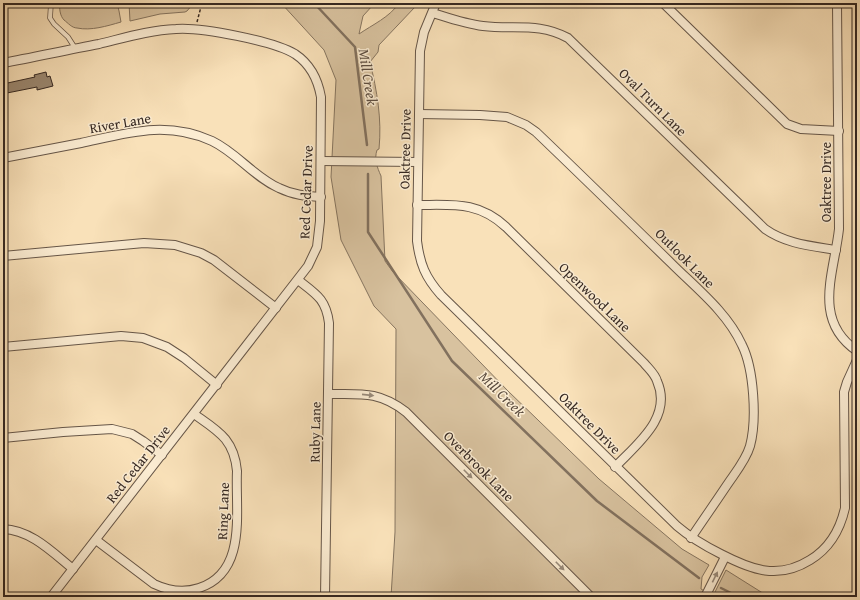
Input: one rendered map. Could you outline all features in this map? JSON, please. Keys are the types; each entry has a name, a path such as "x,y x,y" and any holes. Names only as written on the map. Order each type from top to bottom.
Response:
{"street":[{"name":"Oaktree Drive","path":"436,3 424,32 420,51 417,241 421,264 431,284 441,295 615,466 691,538 748,567 775,572 804,564 816,556 835,536 843,518 845,508 844,392 857,360"},
{"path":"663,3 787,124 801,129 839,130"},
{"name":"Oaktree Drive","path":"837,3 839,130 838,229 828,305 836,328 842,338 857,351"},
{"name":"Oval Turn Lane","path":"433,13 467,24 538,28 559,33 568,38 765,229 794,243 836,250"},
{"name":"Red Cedar Drive","path":"3,63 168,29 195,29 272,44 294,54 302,59 316,79 321,97 320,221 317,247 308,266 51,597"},
{"name":"Outlook Lane","path":"419,114 507,117 526,125 536,132 613,206 716,308 732,326 742,344 752,381 753,414 750,447 738,469 691,538"},
{"name":"River Lane","path":"3,158 139,131 167,129 186,132 212,141 231,153 278,188 302,196 321,198"},
{"path":"321,161 418,162"},
{"name":"Openwood Lane","path":"417,205 469,207 479,209 490,214 506,227 654,374 658,381 661,394 658,418 644,437 615,466"},
{"path":"3,256 144,243 175,245 201,253 214,260 276,308"},
{"name":"Ruby Lane","path":"298,280 320,298 328,313 329,323 325,597"},
{"path":"3,347 121,336 142,338 154,341 167,347 184,358 217,385"},
{"name":"Overbrook Lane","path":"329,394 357,394 375,396 386,399 397,405 406,412 591,597"},
{"name":"Ring Lane","path":"96,540 154,584 164,589 186,591 203,587 219,576 227,566 236,542 236,460 233,449 228,441 194,414"},
{"path":"3,438 112,429 132,434 162,455"},
{"path":"3,530 18,531 28,535 73,569"},
{"path":"705,597 725,556"}],"lane":[{"path":"51,3 50,18 54,24 68,37 75,48"}],"path":[{"path":"195,29 202,3"}],"shaded area":[{"path":"60,3 117,3 121,22 93,28 75,28 64,20 60,12"},
{"path":"129,3 192,3 192,5 185,12 160,14 130,21"},
{"path":"281,3 373,3 373,5 363,16 359,34 386,17 399,3 419,3 379,45 378,52 370,62 377,94 380,127 379,149 376,153 376,160 381,176 385,261 393,272 508,391 599,479 682,549 709,565 702,577 701,589 713,596 726,570 769,597 391,597 395,532 396,329 374,306 341,240 331,177 336,80 324,50"}],"building":[{"path":"46,72 47,77 50,76 53,86 37,90 37,87 7,93 7,91 3,92 3,84 35,77 34,75"}],"waterway":[{"name":"Mill Creek","path":"314,3 355,47 367,145"},
{"name":"Mill Creek","path":"368,174 368,232 452,361 597,501 699,578"},
{"name":"Mill Creek","path":"721,588 739,597"}]}
